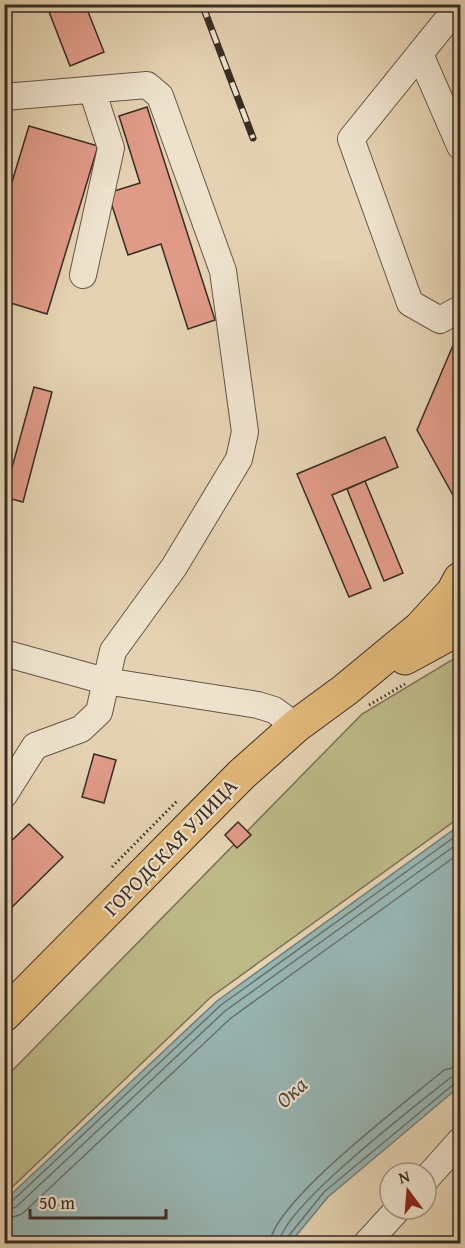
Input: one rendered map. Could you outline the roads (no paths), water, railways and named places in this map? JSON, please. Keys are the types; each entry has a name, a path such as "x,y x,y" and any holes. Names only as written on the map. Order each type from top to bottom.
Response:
{"highway":[{"path":"345,690 420,628 453,592 460,579"},
{"path":"345,690 460,628"},
{"name":"ГОРОДСКАЯ УЛИЦА","path":"4,1015 242,774 296,726 345,690"}],"lane":[{"path":"460,4 351,139 410,303 440,320 460,309"},
{"path":"420,54 460,146"},
{"path":"4,98 147,85 160,96 223,271 245,432 239,459 227,481 174,567 113,651 99,712 81,729 35,746 4,795"},
{"path":"83,275 111,148 92,90"},
{"path":"4,653 105,681 258,705 274,710 296,726"},
{"path":"438,1166 460,1141"},
{"path":"366,1244 387,1221"}],"water":[{"name":"Ока","path":"460,825 460,1086 328,1197 290,1243 5,1243 5,1200 217,1001"}],"railway":[{"path":"202,4 253,138"}]}
